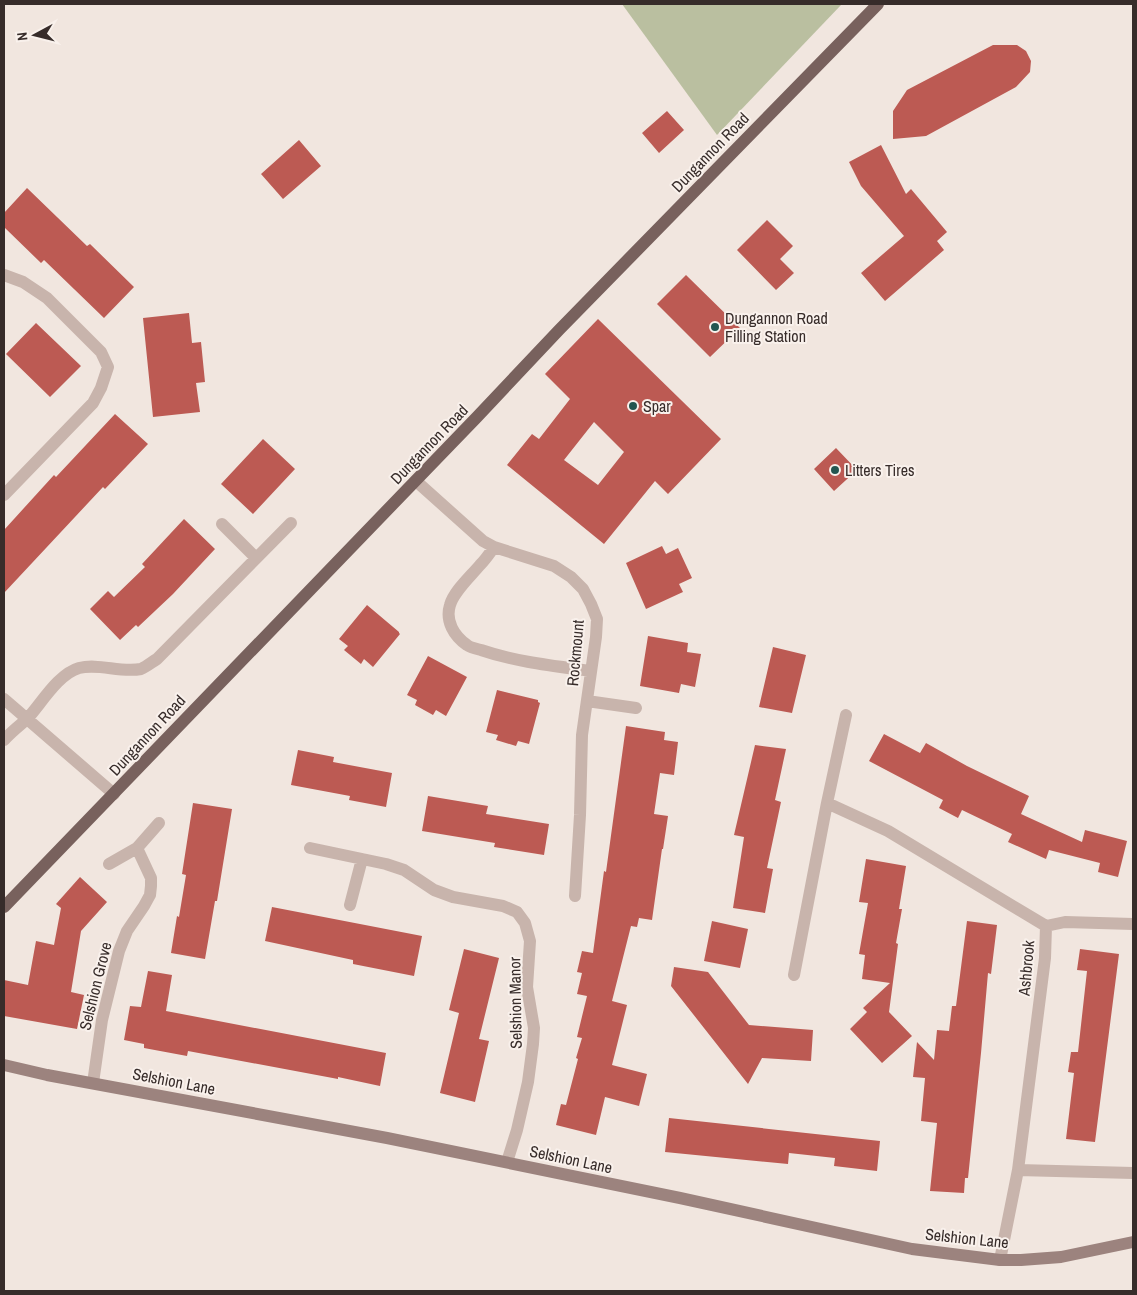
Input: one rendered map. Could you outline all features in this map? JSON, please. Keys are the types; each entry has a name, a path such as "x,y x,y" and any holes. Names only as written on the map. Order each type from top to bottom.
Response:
{"main road":[{"name":"Dungannon Road","path":"4,907 416,481 559,330 878,4"}],"street":[{"path":"4,275 23,282 47,298 101,352 108,367 101,388 93,403 4,495"},
{"name":"Rockmount","path":"416,481 483,541 494,547 554,566 571,576 584,589 597,619 582,735 575,896"},
{"path":"4,740 26,719 54,686 78,668 95,666 119,670 142,668 158,659 291,522"},
{"path":"222,524 256,558"},
{"path":"494,547 449,606 450,626 458,637 468,646 494,655 591,671"},
{"path":"4,699 114,794"},
{"path":"587,701 636,708"},
{"path":"794,975 846,715"},
{"name":"Ashbrook","path":"827,803 888,831 1046,926 1045,958 1018,1170 1000,1260"},
{"path":"109,864 137,848 159,823"},
{"name":"Selshion Grove","path":"93,1083 102,1020 119,951 127,931 150,896 151,878 137,848"},
{"name":"Selshion Manor","path":"310,848 362,858 404,870 434,890 454,897 503,906 517,912 525,923 530,941 527,987 534,1028 533,1044 528,1082 517,1130 507,1162"},
{"path":"350,905 362,858"},
{"path":"1046,926 1065,922 1133,924"},
{"name":"Selshion Lane","path":"4,1065 507,1162 912,1249 1000,1260 1060,1257 1133,1242"},
{"path":"1018,1170 1133,1173"}],"green space":[{"path":"622,4 842,4 717,135"}],"building":[{"path":"993,45 1017,45 1026,51 1031,61 1030,72 1016,87 926,136 893,139 893,111 907,90"},
{"path":"667,111 684,130 659,153 642,133"},
{"path":"299,140 321,166 283,199 261,174"},
{"path":"881,145 906,194 911,189 947,232 937,241 944,250 885,301 861,273 904,236 861,186 849,162"},
{"path":"27,188 87,246 90,244 134,287 104,318 44,260 41,263 4,227 4,213"},
{"path":"767,220 793,246 780,259 794,273 776,290 737,250"},
{"path":"686,275 740,328 710,357 657,304"},
{"path":"189,313 192,343 201,342 205,382 196,383 200,412 153,417 143,318"},
{"name":"Spar","path":"598,319 721,439 668,494 655,481 604,544 507,465 532,434 539,439 570,399 545,374","holes":["594,422 624,452 598,485 564,460"]},
{"path":"36,323 81,366 50,397 6,354"},
{"path":"115,414 148,444 105,489 103,487 4,593 4,530 54,475 56,477"},
{"path":"263,439 295,469 253,514 221,484"},
{"name":"Litters Tires","path":"836,448 857,470 834,491 814,469"},
{"path":"184,519 215,549 173,594 138,627 136,625 120,640 90,609 108,591 114,597 145,567 142,564"},
{"path":"662,546 666,554 678,548 692,578 679,584 683,592 646,609 626,563"},
{"path":"367,605 400,634 373,667 364,659 361,664 344,650 348,646 339,639"},
{"path":"648,636 688,643 687,652 701,654 695,687 681,684 679,693 640,686"},
{"path":"773,647 806,655 792,713 759,707"},
{"path":"428,656 467,677 446,716 436,710 433,715 415,705 417,700 407,695"},
{"path":"497,690 538,700 540,703 529,744 518,741 516,746 496,740 498,735 486,732"},
{"path":"626,726 665,732 664,740 678,742 674,775 660,773 654,814 668,816 652,920 639,918 637,927 631,926 612,1001 627,1005 612,1065 647,1074 639,1106 605,1097 596,1135 556,1125 561,1104 566,1105 582,1038 577,1037 587,996 577,994 582,973 577,972 582,951 593,953"},
{"path":"884,734 920,753 926,743 967,766 1029,796 1021,814 1082,842 1085,830 1127,841 1118,877 1098,872 1100,863 1049,850 1046,859 1008,842 1012,834 962,810 958,818 939,808 943,800 869,761"},
{"path":"755,745 786,749 775,800 781,802 767,868 773,869 765,913 733,908 744,837 734,835"},
{"path":"298,750 334,757 333,762 392,773 386,807 349,800 350,796 291,785"},
{"path":"428,796 488,806 486,814 549,824 544,855 494,847 495,843 422,831"},
{"path":"193,803 232,809 217,901 215,901 205,959 171,953 186,875 182,874"},
{"path":"866,859 906,866 899,909 902,909 896,943 898,944 889,1012 912,1036 882,1063 850,1029 867,1012 863,1008 890,983 862,979 865,955 859,954 868,903 859,902"},
{"path":"80,877 107,902 81,931 71,992 84,995 77,1029 4,1016 4,980 28,985 36,941 54,945 61,908 56,904"},
{"path":"272,907 422,936 414,976 353,964 353,960 265,941"},
{"path":"712,921 748,929 740,968 704,961"},
{"path":"967,921 997,925 991,974 988,973 968,1178 965,1178 964,1193 930,1191 937,1123 921,1121 925,1078 913,1077 917,1042 934,1060 937,1030 949,1031 952,1006 956,1006"},
{"path":"464,949 499,958 479,1039 489,1041 475,1102 440,1093 459,1013 449,1010"},
{"path":"1080,949 1119,954 1095,1142 1066,1139 1074,1073 1068,1072 1071,1052 1078,1052 1087,971 1077,970"},
{"path":"674,967 708,972 749,1025 813,1030 811,1061 762,1058 748,1084 671,986"},
{"path":"148,971 172,975 166,1011 386,1053 380,1086 188,1051 187,1056 144,1048 144,1044 124,1040 130,1006 141,1007"},
{"path":"669,1118 880,1141 877,1171 834,1166 835,1158 789,1153 788,1164 665,1152"}],"place":[{"name":"Dungannon Road Filling Station","path":"715,327"},
{"name":"Spar","path":"633,406"},
{"name":"Litters Tires","path":"835,470"}]}
